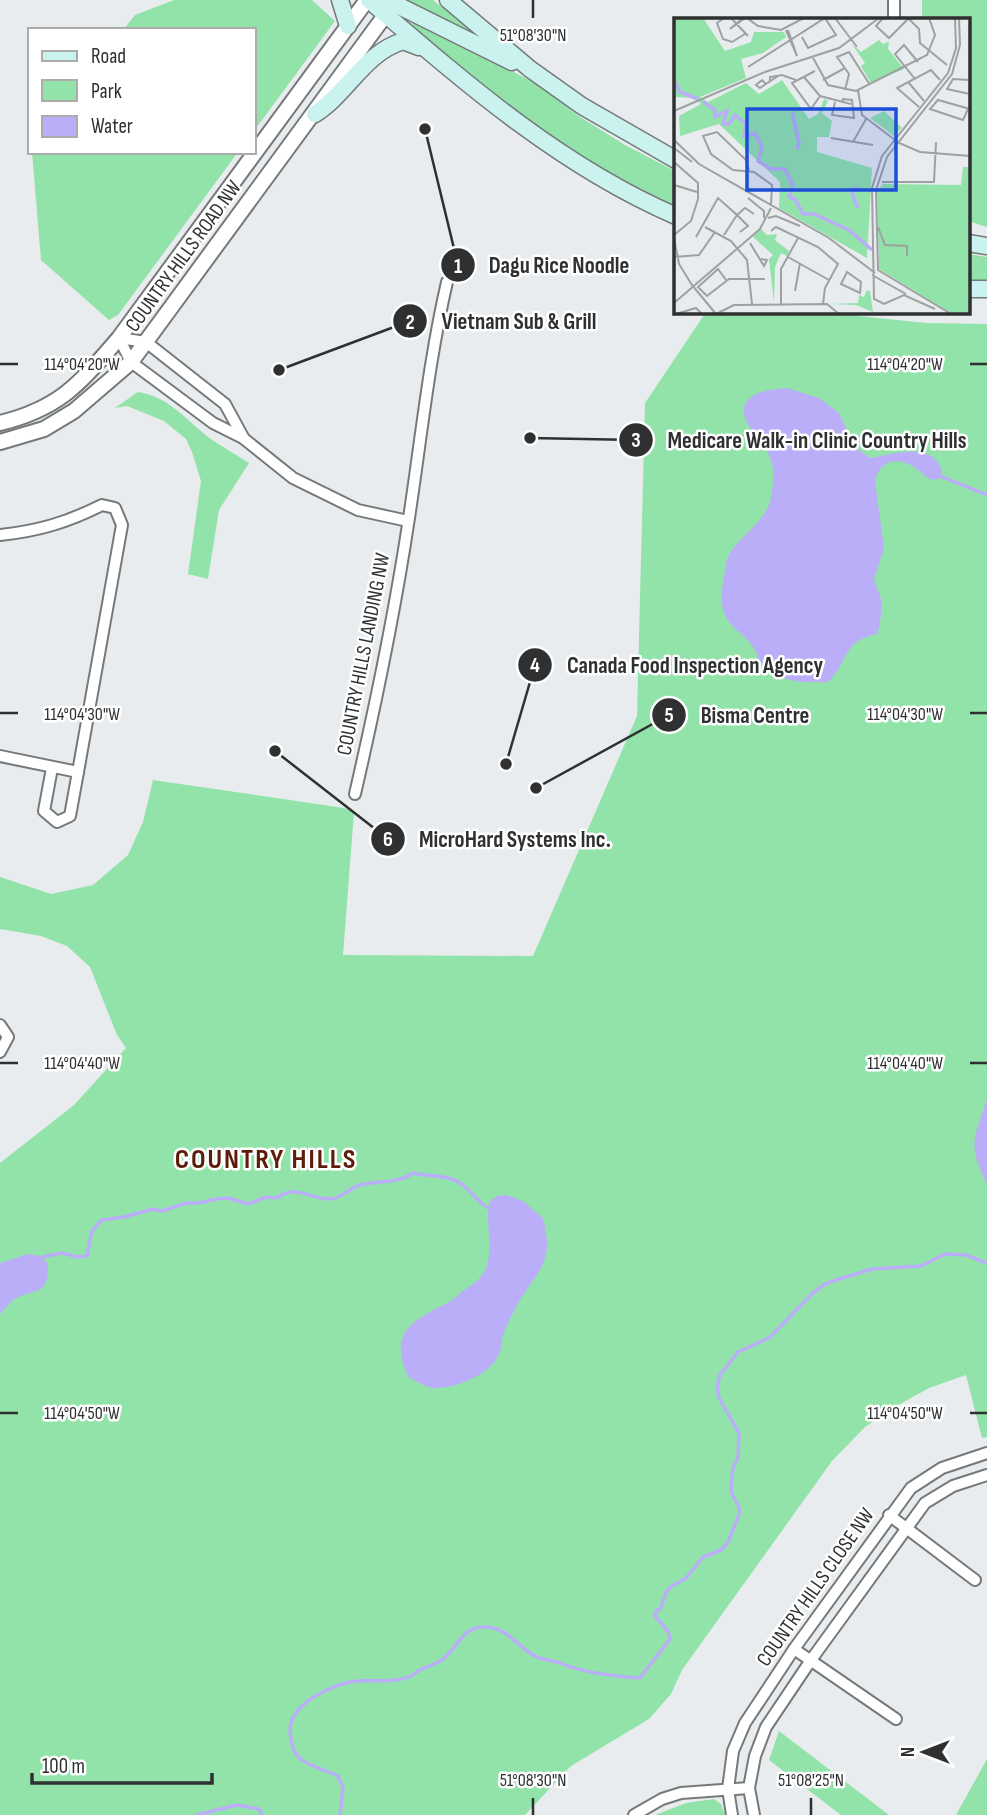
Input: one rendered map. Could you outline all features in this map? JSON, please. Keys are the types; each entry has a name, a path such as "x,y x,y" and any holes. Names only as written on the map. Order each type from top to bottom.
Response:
{"main road":[{"path":"340,0 348,26"},
{"path":"368,0 391,4 539,76"},
{"path":"448,0 539,76 582,106 674,159"},
{"path":"463,0 498,42"},
{"path":"391,4 430,51 503,113 577,164 674,215"},
{"path":"314,114 329,105 375,54 386,48 403,41 430,51"}],"street":[{"name":"COUNTRY HILLS ROAD NW","path":"256,151 368,0"},
{"path":"894,0 894,18"},
{"name":"COUNTRY HILLS ROAD NW","path":"0,442 44,429 83,404 131,362 314,114 391,4"},
{"name":"COUNTRY HILLS ROAD NW","path":"0,423 39,410 77,387 119,338 254,154"},
{"name":"COUNTRY HILLS LANDING NW","path":"355,794 373,717 408,521 435,337 447,282"},
{"path":"119,338 146,342 225,404 243,438"},
{"path":"119,338 131,362 214,423 243,438 293,478 358,510 408,521"},
{"path":"0,535 36,531 102,505 115,508 122,525 70,816 57,822 44,811 52,768"},
{"path":"0,755 78,772"},
{"path":"0,1025 8,1037 0,1052"},
{"name":"COUNTRY HILLS CLOSE NW","path":"733,1815 728,1789 733,1751 745,1723 794,1649 911,1488 942,1468 987,1453"},
{"name":"COUNTRY HILLS CLOSE NW","path":"754,1815 750,1788 755,1756 766,1727 811,1660 925,1503 953,1486 987,1475"},
{"path":"889,1515 975,1580"},
{"path":"794,1649 896,1719"},
{"path":"634,1815 662,1799 681,1793 750,1788"}],"green space":[{"path":"174,0 312,0 335,21 256,128 256,28 125,28 135,15"},
{"path":"408,0 433,0 474,33 471,35 405,4"},
{"path":"922,0 987,0 987,227 970,222 970,18 922,18"},
{"path":"411,20 539,85 577,115 625,145 674,170 674,211 634,191 513,114 414,28"},
{"path":"32,154 237,154 118,315 109,320 41,260"},
{"path":"970,254 987,257 987,283 970,283"},
{"path":"705,313 828,313 927,323 987,324 987,1437 982,1438 966,1375 929,1388 865,1427 832,1461 682,1670 671,1694 649,1719 571,1766 525,1815 0,1815 0,1163 74,1105 126,1048 117,1035 90,967 67,946 41,936 0,929 0,877 51,894 93,885 128,855 143,822 153,780 344,808 354,812 343,955 533,956 637,716 645,403"},
{"path":"138,392 167,403 212,440 249,463 219,510 208,579 188,574 201,481 192,452 186,439 164,421 127,406 115,408"},
{"path":"779,1731 889,1815 841,1815 769,1760"},
{"path":"987,1759 987,1815 956,1815"},
{"path":"714,1799 721,1804 725,1815 655,1815 686,1803"}],"water":[{"path":"787,388 819,398 839,413 855,447 870,458 901,452 922,452 938,462 942,472 939,479 932,480 898,461 886,464 878,473 875,481 884,548 874,579 882,602 880,624 877,634 852,646 828,682 800,682 774,674 760,661 750,642 731,624 722,606 722,588 728,557 764,514 773,487 771,460 745,418 746,402 759,393"},
{"path":"987,1099 987,1184 977,1159 975,1142"},
{"path":"507,1195 523,1201 543,1218 547,1248 545,1259 511,1317 499,1354 487,1370 460,1384 441,1388 424,1385 408,1377 401,1349 402,1338 414,1322 451,1300 481,1276 488,1262 490,1201 497,1196"},
{"path":"28,1254 40,1256 48,1263 46,1282 38,1290 12,1301 0,1314 0,1263"}],"waterway":[{"path":"940,476 987,495"},
{"path":"42,1257 62,1253 77,1257 87,1256 92,1231 102,1220 216,1199 228,1198 248,1204 266,1197 277,1198 290,1192 334,1199 360,1185 394,1180 413,1173 453,1179 488,1208"},
{"path":"340,1815 343,1788 338,1776 305,1762 294,1751 291,1742 292,1720 306,1703 327,1690 349,1682 392,1680 411,1676 438,1663 470,1630 483,1627 499,1630 539,1658 588,1671 640,1678 670,1639 668,1631 655,1616 656,1611 661,1608 666,1592 686,1578 703,1557 721,1550 728,1542 739,1515 739,1507 731,1492 733,1467 738,1458 739,1433 719,1398 717,1387 720,1375 738,1352 769,1338 825,1284 872,1269 921,1266 945,1254 966,1255 987,1263"},
{"path":"197,1815 237,1805 259,1809 262,1815"}],"place":[{"name":"Dagu Rice Noodle","path":"425,129"},
{"name":"Vietnam Sub & Grill","path":"279,370"},
{"name":"Medicare Walk-in Clinic Country Hills","path":"530,438"},
{"name":"MicroHard Systems Inc.","path":"275,751"},
{"name":"Canada Food Inspection Agency","path":"506,764"},
{"name":"Bisma Centre","path":"536,788"}],"district":[{"name":"COUNTRY HILLS","path":"266,1158"}]}
